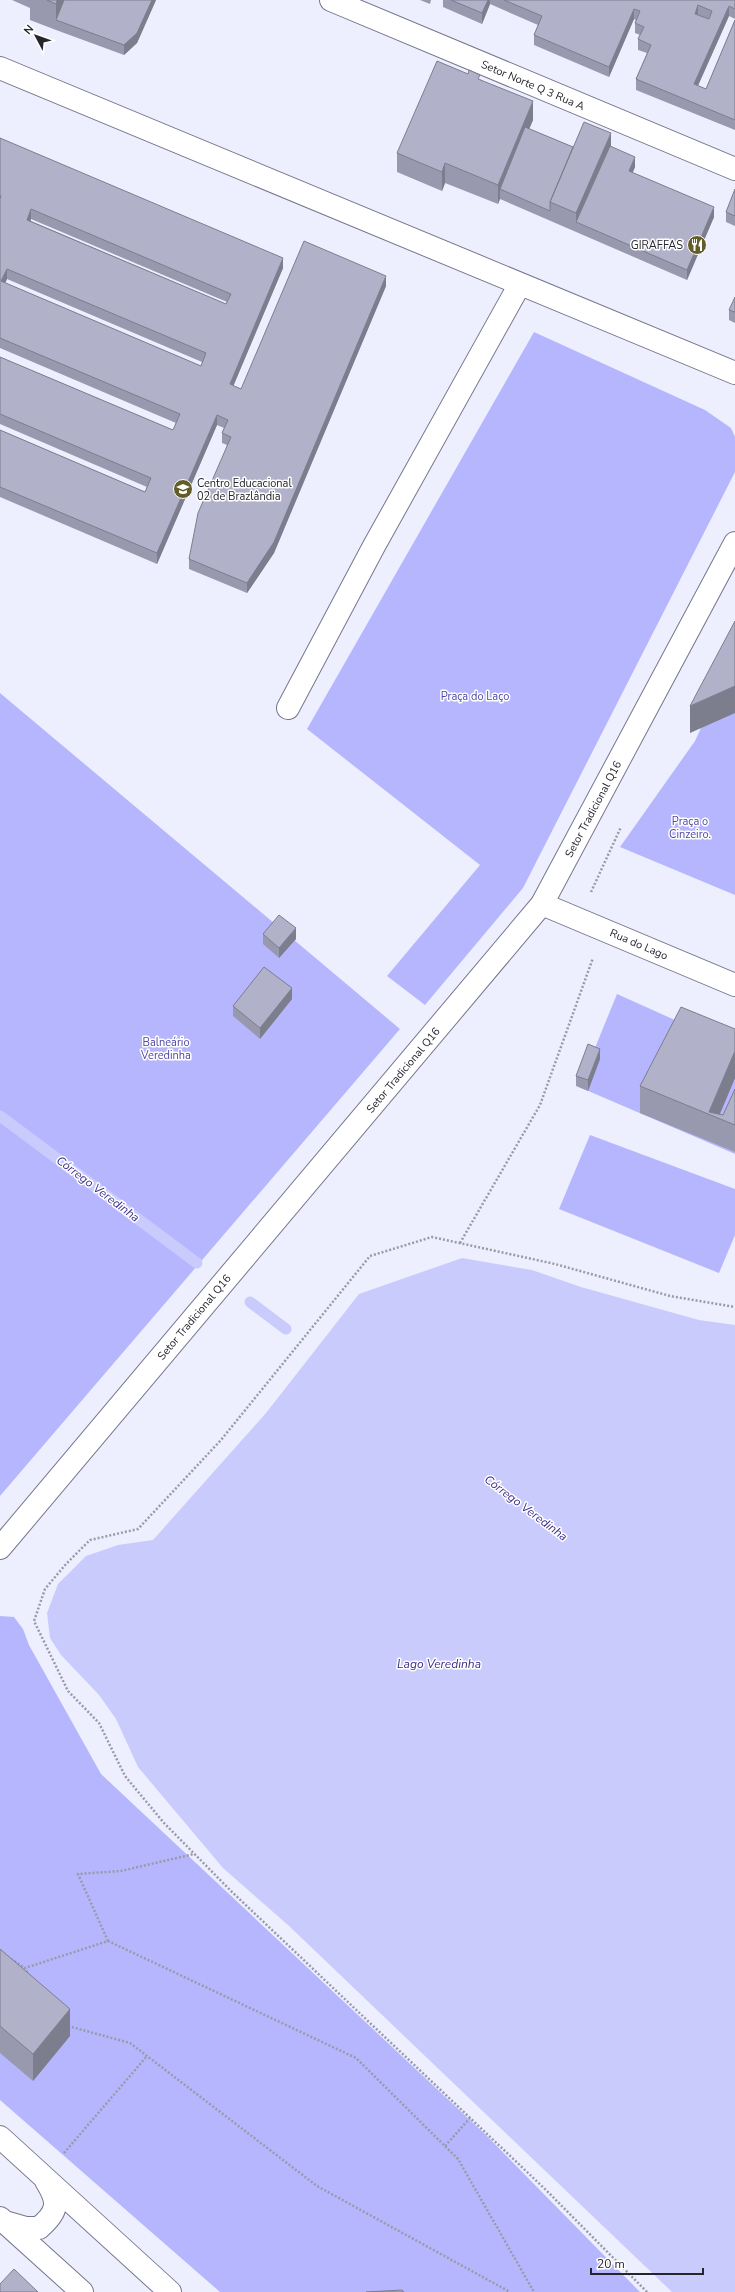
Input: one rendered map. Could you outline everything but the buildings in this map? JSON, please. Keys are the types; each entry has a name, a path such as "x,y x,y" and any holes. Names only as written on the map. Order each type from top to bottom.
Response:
{"street":[{"name":"Setor Norte Q 3 Rua A","path":"331,0 735,170"},
{"path":"0,68 735,374"},
{"path":"288,708 374,546 520,284"},
{"name":"Setor Tradicional Q16","path":"0,1548 542,904 735,543"},
{"name":"Rua do Lago","path":"542,904 735,985"},
{"path":"0,2137 170,2292"},
{"path":"2,2220 26,2228 39,2228 50,2219 55,2210 55,2201 43,2176"},
{"path":"2,2220 82,2292"}],"path":[{"path":"579,919 621,827"},
{"path":"460,1243 540,1105 595,951"},
{"path":"647,2292 546,2190 232,1892 164,1823 124,1776 99,1723 68,1691 34,1622 45,1589 90,1540 138,1529 221,1440 370,1256 432,1237 555,1264 670,1296 735,1307"},
{"path":"194,1854 121,1871 78,1874 108,1941 356,2058 458,2159 534,2292"},
{"path":"25,1968 108,1941"},
{"path":"6,1956 25,1968 33,1982"},
{"path":"62,2024 130,2044 317,2186 510,2292"},
{"path":"43,2176 147,2056"},
{"path":"445,2146 470,2118"}],"green space":[{"name":"Praça do Laço","path":"534,332 705,410 731,428 735,437 735,472 523,888 425,1005 387,976 480,865 307,729"},
{"name":"Praça o Cinzeiro.","path":"735,653 735,895 620,847 695,741"},
{"name":"Balneário Veredinha","path":"0,693 400,1029 0,1496"},
{"path":"617,994 735,1047 735,1154 579,1087"},
{"path":"590,1135 735,1189 735,1235 719,1273 559,1209"},
{"path":"0,1616 14,1617 23,1629 29,1645 101,1774 486,2135 640,2292 220,2292 0,2100"}],"water":[{"name":"Lago Veredinha","path":"462,1258 532,1270 581,1287 699,1320 735,1325 735,2292 672,2292 289,1926 223,1868 138,1767 116,1719 99,1695 61,1655 50,1638 47,1613 58,1584 86,1556 118,1545 153,1540 266,1413 359,1294"}],"waterway":[{"name":"Córrego Veredinha","path":"0,1116 197,1263"},
{"name":"Córrego Veredinha","path":"250,1302 286,1329"}],"place":[{"name":"GIRAFFAS","path":"697,245"},
{"name":"Centro Educacional 02 de Brazlândia","path":"183,489"}]}
